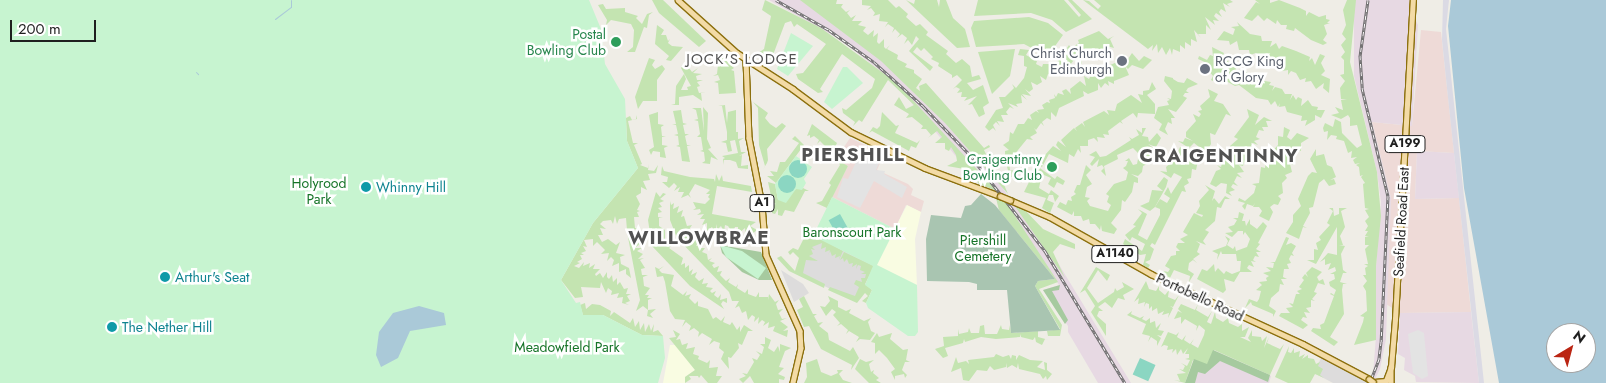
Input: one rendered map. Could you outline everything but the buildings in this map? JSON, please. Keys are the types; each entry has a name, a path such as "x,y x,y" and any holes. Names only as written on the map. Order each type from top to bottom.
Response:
{"main road":[{"name":"Portobello Road","path":"678,0 746,60 857,136 925,168 1050,217 1151,274 1306,346 1371,381"},
{"name":"Seafield Road East","path":"1387,382 1391,367 1413,0"},
{"name":"A1","path":"746,60 750,138 762,205 766,255 800,330 801,348 794,383"},
{"name":"A1140","path":"1371,381 1387,382"}],"shaded area":[{"path":"769,0 815,0 945,115 983,159 1014,205 1023,208 1131,383 1098,383 1068,332 1068,326 1043,290 1059,285 1055,279 999,210 996,198 979,184 894,82 841,40"},
{"path":"1354,0 1416,0 1415,19 1418,25 1412,126 1372,122 1391,198 1386,339 1380,369 1373,383 1368,383 1373,374 1376,336 1376,266 1381,202 1377,172 1354,76"},
{"path":"1443,0 1449,0 1446,29 1484,383 1479,383 1448,98 1442,40"},
{"path":"1421,30 1441,32 1454,153 1417,151 1415,199 1459,198 1471,312 1400,313 1386,304 1391,198 1372,122 1412,126"},
{"path":"850,138 884,154 877,170 908,184 913,189 911,195 924,201 921,212 906,205 895,229 832,197 848,166 835,160"},
{"path":"863,147 882,156 876,170 885,171 884,174 907,187 902,198 874,181 860,208 837,197 843,178 848,179"},
{"path":"1417,151 1454,153 1459,198 1415,199"},
{"path":"907,205 921,212 915,239 917,285 876,265"},
{"path":"813,236 874,266 857,302 795,272"},
{"path":"781,270 803,284 809,293 794,302"},
{"path":"1471,312 1479,383 1416,382 1415,376 1404,370 1405,358 1398,354 1400,313"},
{"path":"1418,330 1424,333 1428,376 1422,379 1413,373 1408,334"},
{"path":"670,345 677,345 695,370 685,377 685,383 663,383"},
{"path":"1213,350 1271,376 1269,383 1185,383 1194,359"},
{"path":"1321,358 1367,383 1333,383 1314,373"}],"green space":[{"name":"Holyrood Park","path":"0,0 589,0 601,29 605,64 625,99 627,141 638,168 593,223 561,280 576,303 580,302 583,315 603,315 642,335 663,336 665,358 658,383 0,383"},
{"path":"652,0 663,0 706,41 699,47 659,13"},
{"path":"765,0 821,28 897,83 997,191 979,184 968,170 966,173 964,169 947,166 957,161 951,147 949,151 945,149 945,143 935,143 942,137 937,131 928,138 931,135 926,129 921,129 923,126 912,117 906,118 909,114 894,105 899,97 906,109 914,105 888,80 862,122 859,120 853,126 855,122 843,113 842,108 846,110 872,88 875,79 842,54 820,89 823,92 818,93 798,79 796,74 803,73 826,44 797,24 794,27 791,21 785,23 773,55 776,61 761,57 758,53 764,49 771,16 762,10"},
{"path":"800,0 837,0 836,4 843,4 841,7 846,12 850,10 847,13 851,18 856,15 852,21 862,21 858,25 866,27 863,31 868,35 874,30 873,37 878,33 877,42 879,44 884,39 884,47 886,49 890,45 887,49 898,55 897,59 907,64 905,67 914,70 914,73 922,79 916,88 920,91 919,86 926,83 984,148 989,145 990,147 984,150 991,164 997,162 995,170 999,173 1008,194 945,123 881,61"},
{"path":"862,0 888,0 896,8 899,6 908,14 906,17 916,26 920,24 928,32 926,35 948,51 946,54 956,63 962,59 970,66 972,77 979,75 981,79 967,83 973,90 983,85 989,103 983,107 985,114 979,117 972,104 968,105 977,96 964,101 967,97 961,97 962,92 957,93 960,89 956,87 953,89 962,80 957,75 952,78 952,75 938,66 939,63 931,59 933,57 924,48 921,51 917,47 913,52 933,67 930,71 909,51 919,39 916,36 912,45 908,40 904,44 907,38 902,34 897,38 900,34 895,29 892,33 894,28 888,24 885,27 888,22 879,21 880,14 873,16 875,13 871,8 867,10 871,6 862,5"},
{"path":"906,0 914,4 915,0 937,0 939,7 940,0 946,0 953,18 965,29 970,47 957,48"},
{"path":"978,0 1064,0 1079,17 1081,15 1068,0 1072,0 1092,19 1066,32 1052,20 1031,13 974,16"},
{"path":"1083,0 1089,1 1098,9 1101,6 1094,0 1230,0 1233,2 1227,4 1230,7 1223,3 1226,12 1221,9 1219,12 1222,17 1216,13 1214,16 1219,21 1213,20 1215,25 1205,17 1211,30 1206,25 1206,34 1198,34 1201,38 1194,30 1197,42 1191,39 1191,46 1185,42 1185,49 1180,45 1180,52 1173,49 1172,55 1170,48 1166,55 1162,47 1158,53 1157,44 1152,51 1153,45 1148,49"},
{"path":"1255,0 1270,0 1270,3 1279,0 1306,11 1306,16 1309,12 1319,17 1326,15 1326,19 1330,20 1327,23 1330,23 1324,25 1327,34 1323,40 1327,43 1323,45 1311,40 1295,28 1294,31 1286,29 1287,25 1281,25 1277,20 1276,24 1267,18 1264,21 1258,15 1252,21 1244,18 1256,2 1260,4"},
{"path":"1347,0 1356,0 1350,62 1377,172 1381,216 1376,266 1376,340 1354,345 1363,322 1364,317 1360,316 1367,311 1366,291 1363,286 1367,281 1363,275 1366,275 1365,268 1368,266 1364,264 1368,264 1365,249 1369,245 1365,245 1365,237 1369,236 1365,236 1368,226 1365,221 1369,217 1365,210 1369,209 1365,208 1363,184 1365,183 1361,177 1363,175 1360,176 1359,167 1356,165 1360,163 1355,164 1353,160 1357,157 1351,158 1352,151 1348,153 1344,141 1336,139 1337,136 1331,135 1327,140 1328,131 1324,132 1323,128 1325,123 1333,127 1335,119 1341,122 1342,133 1357,148 1362,145 1357,125 1350,126 1348,115 1341,119 1331,115 1339,113 1335,107 1343,110 1341,100 1347,100 1341,99 1340,88 1345,81 1340,75 1344,74 1344,60 1341,57 1345,52 1341,45 1346,39 1342,34 1346,25 1343,10"},
{"path":"603,4 606,9 625,8 625,12 638,16 636,18 642,24 647,14 653,12 649,15 647,28 644,27 635,52 627,52 633,47 634,30 631,24 611,20 606,25 607,20 598,5"},
{"path":"1029,17 1048,23 1063,35 1050,53 1043,54 1024,44 976,47 971,28 974,21"},
{"path":"1237,22 1250,34 1261,36 1262,41 1272,41 1270,47 1276,43 1279,49 1282,46 1296,51 1310,57 1309,61 1312,58 1315,65 1320,54 1325,56 1321,63 1325,71 1321,75 1330,79 1329,93 1323,88 1324,83 1316,89 1311,81 1305,82 1306,78 1300,80 1296,73 1291,71 1288,75 1288,70 1282,71 1281,66 1269,61 1268,64 1265,58 1261,60 1256,53 1250,55 1249,50 1239,50 1237,41 1230,45 1229,41 1217,40 1224,31 1233,35 1235,29 1231,27 1239,26"},
{"path":"657,25 664,30 661,35 666,35 668,41 670,39 668,43 672,46 683,47 671,61 666,60 669,56 655,44"},
{"path":"1099,31 1108,39 1114,36 1110,39 1114,48 1103,45 1106,52 1101,50 1097,52 1097,57 1094,51 1089,56 1091,60 1081,59 1082,64 1074,60 1069,66 1065,62 1066,68 1060,71 1058,68 1052,75 1048,74 1046,80 1040,76 1042,82 1037,85 1031,82 1033,89 1029,92 1025,89 1031,96 1022,94 1027,100 1021,95 1022,103 1016,104 1018,107 1008,103 1014,109 1010,107 1006,112 1008,115 1001,115 1004,122 997,121 1000,126 996,122 993,125 996,131 993,128 989,131 985,127 996,110 1003,108 999,97 1005,97 1014,88 1012,84 1016,88 1024,78 1027,67 1024,66 1024,56 1018,55 1020,49 1029,50 1026,55 1037,61 1036,64 1042,67 1043,64 1056,64 1069,45 1071,48 1079,43 1078,40"},
{"path":"791,33 813,46 788,76 777,69"},
{"path":"1212,47 1224,53 1221,60 1228,61 1230,66 1233,63 1237,71 1241,70 1241,73 1247,72 1246,76 1247,73 1257,75 1258,80 1271,82 1269,85 1274,86 1272,91 1275,87 1282,89 1285,94 1292,94 1290,100 1293,95 1296,100 1298,97 1302,99 1301,106 1308,100 1312,106 1318,107 1317,110 1325,110 1321,118 1315,115 1315,120 1305,126 1307,120 1301,121 1302,116 1287,112 1285,106 1279,107 1280,103 1278,107 1275,101 1271,105 1268,100 1256,98 1239,85 1235,86 1217,76 1217,72 1213,81 1211,80 1213,76 1207,69 1209,64 1198,59 1199,56 1207,60 1210,55 1213,56"},
{"path":"1015,49 1010,76 992,94 978,52"},
{"path":"1132,53 1139,61 1144,56 1152,60 1143,69 1132,65 1128,69 1125,66 1129,75 1114,81 1114,84 1108,81 1109,86 1105,83 1101,88 1098,83 1098,90 1088,94 1083,91 1084,96 1059,108 1056,117 1051,112 1051,120 1047,118 1042,122 1044,126 1041,123 1036,130 1034,128 1037,133 1030,137 1033,140 1027,139 1014,155 1013,161 1009,161 1010,170 1017,171 1014,177 1010,177 1005,160 1005,151 1009,150 1003,145 1009,141 1010,132 1013,134 1018,124 1024,124 1028,118 1032,120 1030,115 1036,111 1039,113 1037,110 1044,109 1042,105 1047,102 1050,103 1049,100 1055,98 1054,94 1056,97 1058,93 1064,95 1062,91 1066,89 1071,94 1070,89 1080,81 1086,86 1084,76 1089,79 1092,73 1117,62 1115,58 1123,64 1121,56 1124,54 1128,59"},
{"path":"719,54 734,68 731,70 734,71 736,93 719,94 718,83 714,82 720,80 718,75 713,76 717,74 718,65 713,58"},
{"path":"649,58 655,60 652,65 655,69 662,65 665,69 657,80 657,101 643,101 638,109 635,97"},
{"path":"685,63 688,68 693,63 689,68 692,72 698,68 693,73 702,74 696,76 697,80 703,80 697,82 700,86 697,87 699,93 706,92 701,93 702,101 693,95 679,97 679,105 671,105 675,104 676,86 684,74 686,79 681,90 688,90 687,87 691,86 681,68"},
{"path":"843,67 847,67 863,83 832,109 824,102"},
{"path":"1165,76 1173,78 1178,82 1184,83 1187,78 1198,84 1188,88 1186,91 1189,93 1185,93 1183,96 1187,98 1176,112 1168,109 1175,118 1171,118 1172,124 1168,122 1165,129 1168,135 1159,130 1162,124 1154,118 1158,107 1169,105 1167,101 1170,100 1167,98 1171,99 1172,91 1164,81"},
{"path":"1152,82 1156,89 1147,95 1155,104 1155,114 1138,113 1137,118 1133,113 1121,121 1123,124 1120,122 1108,131 1109,135 1103,134 1105,138 1097,137 1098,142 1094,138 1088,140 1088,146 1080,146 1081,153 1078,149 1074,157 1069,154 1068,163 1049,154 1042,167 1037,164 1053,146 1061,151 1056,145 1058,141 1066,147 1061,140 1074,128 1077,131 1075,128 1082,123 1085,127 1083,122 1104,111 1109,115 1107,110 1115,111 1117,104 1131,95 1142,103 1138,94 1143,95 1143,91 1149,90"},
{"path":"1208,89 1218,94 1214,101 1223,104 1231,116 1226,114 1215,135 1210,133 1211,144 1204,156 1196,152 1199,147 1194,143 1189,148 1178,141 1183,142 1185,138 1193,141 1186,137 1186,132 1196,121 1193,114 1199,117 1201,114 1198,111 1202,110 1200,106 1210,97"},
{"path":"753,102 768,113 765,118 770,124 776,128 782,123 786,126 767,149 768,160 767,163 762,171 765,166 759,145 758,108"},
{"path":"725,105 727,123 728,112 736,110 736,132 738,132 738,139 744,138 739,141 741,152 746,152 739,156 742,155 741,166 748,165 748,169 738,168 736,162 730,160 724,160 724,165 723,159 725,158 722,156 738,153 735,140 730,141 732,151 728,152 726,143 721,142 727,140 727,132 722,106 718,106"},
{"path":"703,107 708,113 707,139 711,148 708,149 718,160 711,157 710,164 702,163 705,161 704,152 700,151 703,150 701,137 697,137 700,134 698,121 694,120 698,119 696,110 692,108 701,108 704,131"},
{"path":"1247,109 1259,115 1255,125 1264,117 1272,121 1266,121 1268,127 1262,127 1264,131 1259,130 1256,137 1260,139 1254,141 1258,145 1253,143 1251,146 1256,149 1251,149 1253,155 1249,153 1250,159 1246,157 1243,166 1239,165 1244,172 1237,173 1242,178 1237,176 1234,182 1238,186 1233,184 1231,187 1235,190 1229,192 1232,196 1226,193 1227,184 1221,183 1216,187 1210,184 1216,171 1221,169 1217,165 1221,167 1224,156 1229,154 1230,146 1238,139 1234,137 1249,117"},
{"path":"681,110 683,123 687,124 683,125 685,134 689,134 685,136 687,145 691,145 687,146 690,162 682,161 680,147 676,146 679,145 678,136 674,135 678,134 676,125 672,125 676,124 673,111"},
{"path":"658,112 658,124 664,125 661,127 662,136 666,136 662,137 662,145 668,146 664,148 666,158 660,157 660,152 653,151 651,155 649,150 654,147 649,115"},
{"path":"882,112 896,126 899,125 895,133 917,143 920,140 916,148 911,146 909,151 872,131 869,133 873,127 877,129 880,126"},
{"path":"636,115 637,119 628,121 633,143 638,143 634,145 642,164 640,165 648,168 649,164 648,170 654,171 658,165 656,173 648,174 650,180 643,181 647,190 641,187 641,193 636,196 640,204 637,210 640,211 637,212 639,217 634,217 635,228 639,229 627,230 626,218 619,219 617,224 615,216 613,224 611,220 603,221 600,224 606,229 600,228 603,235 598,235 602,242 608,239 616,245 620,242 616,253 625,255 620,257 621,264 629,268 631,278 626,274 626,269 619,272 619,263 612,266 614,260 611,257 607,261 609,253 601,254 605,250 597,242 593,246 593,239 584,240 587,247 583,246 586,251 581,253 584,255 580,255 582,259 577,262 580,263 574,266 579,268 584,262 583,266 590,263 589,268 595,264 593,269 600,269 595,274 596,276 600,273 603,278 607,272 609,279 612,275 613,282 617,278 617,285 620,282 624,289 628,288 626,294 631,294 627,296 630,301 625,303 629,305 622,303 623,297 617,298 619,293 611,295 612,291 608,288 606,293 601,282 600,288 581,287 583,297 575,298 561,280 593,223 638,168 627,141 626,118 630,116 632,120 636,119"},
{"path":"812,124 837,143 832,153 826,147 822,149 825,146 820,141 817,144 819,140 814,136 810,138 810,135 807,136"},
{"path":"1284,127 1290,130 1287,137 1291,140 1297,133 1309,138 1301,143 1301,151 1297,150 1293,165 1290,164 1292,172 1285,175 1287,178 1282,183 1283,193 1278,196 1281,199 1278,205 1274,204 1270,207 1273,212 1269,221 1259,216 1262,211 1259,207 1253,207 1255,203 1253,206 1247,204 1245,210 1242,206 1245,203 1238,201 1239,198 1245,201 1254,193 1256,186 1252,184 1259,183 1261,167 1265,168 1266,158 1278,145 1278,136 1283,137"},
{"path":"1142,128 1146,128 1142,136 1148,137 1149,142 1157,133 1161,138 1156,147 1148,144 1155,149 1155,154 1150,157 1143,154 1148,158 1149,163 1143,166 1142,172 1138,176 1131,174 1138,178 1138,183 1134,182 1132,192 1125,202 1122,200 1121,210 1111,223 1117,229 1114,234 1102,231 1101,225 1100,230 1095,224 1090,224 1089,219 1083,221 1081,216 1074,216 1074,211 1072,215 1057,207 1060,202 1066,205 1068,200 1072,201 1071,197 1076,194 1074,192 1077,185 1080,185 1086,165 1091,170 1086,175 1092,184 1087,187 1085,197 1090,198 1087,201 1090,206 1108,211 1111,205 1107,202 1109,196 1106,194 1114,184 1126,180 1128,172 1123,168 1128,161 1125,161 1129,158 1133,165 1137,164 1139,154 1133,148 1117,155 1118,159 1104,166 1106,176 1101,171 1104,168 1102,165 1097,167 1099,159 1092,166 1090,164 1095,157 1089,155 1096,151 1100,157 1106,156 1131,140 1129,137 1132,139 1139,135 1136,129 1142,133"},
{"path":"795,136 804,145 776,183 767,176 774,176 770,171 777,172 780,162 785,162 799,143 792,139"},
{"path":"1180,147 1185,150 1183,157 1192,160 1195,155 1204,161 1198,161 1196,170 1192,169 1191,178 1187,179 1189,183 1184,186 1186,192 1182,191 1155,245 1152,243 1150,246 1154,249 1150,260 1145,262 1150,265 1148,268 1143,265 1146,254 1140,255 1123,244 1125,239 1142,251 1145,244 1132,237 1130,241 1125,235 1136,226 1133,225 1142,213 1138,209 1147,214 1138,235 1147,240 1160,215 1160,209 1155,207 1160,199 1167,203 1170,198 1164,194 1168,187 1171,194 1182,177 1174,173 1171,178 1160,171 1167,172 1166,167 1173,161 1171,156 1176,157"},
{"path":"1316,149 1316,156 1324,154 1327,165 1332,167 1336,177 1330,180 1334,179 1336,184 1329,186 1324,179 1319,183 1313,207 1309,208 1310,213 1303,226 1307,228 1303,227 1299,239 1286,233 1293,222 1293,215 1301,206 1298,199 1308,176 1312,172 1317,173 1310,159"},
{"path":"796,156 812,167 804,179 806,183 802,190 796,189 786,203 778,200 775,184"},
{"path":"794,160 802,160 807,165 805,176 794,178 789,173 789,165"},
{"path":"837,160 848,166 827,208 816,203 822,201 831,185 829,183 840,165"},
{"path":"662,166 664,171 690,177 714,179 715,182 716,174 719,181 722,175 723,181 751,186 752,192 717,186 712,214 756,222 750,226 757,230 751,235 751,243 746,238 745,228 738,234 738,227 735,227 733,233 725,225 724,232 721,226 717,230 717,224 715,233 712,227 707,231 707,223 702,225 705,219 700,219 704,214 697,215 701,212 700,209 693,210 696,208 693,202 705,204 710,199 708,197 710,194 706,194 710,190 695,184 689,194 691,198 688,195 681,198 684,192 678,192 680,187 674,191 677,186 674,183 669,188 662,182 667,182 668,177 661,175"},
{"path":"1037,166 1055,179 1057,176 1065,181 1063,185 1057,182 1054,188 1048,184 1051,178 1044,175 1041,179 1039,188 1049,194 1051,190 1059,196 1055,202 1053,195 1049,195 1047,200 1054,203 1050,213 1042,208 1046,198 1024,192"},
{"path":"787,175 793,178 796,184 793,190 787,193 781,190 778,184 781,178"},
{"path":"1164,177 1168,180 1166,187 1155,207 1150,211 1140,206 1149,202 1152,190 1163,191 1157,186"},
{"path":"768,182 775,184 778,200 796,189 803,188 809,191 805,191 794,212 785,210 782,216 778,215 778,209 775,214 772,213 772,205 776,204 772,202 775,198 771,196"},
{"path":"1205,185 1215,191 1212,201 1214,198 1219,204 1225,196 1230,199 1225,199 1221,208 1217,207 1215,221 1205,230 1209,232 1203,241 1206,245 1196,241 1200,244 1197,252 1200,254 1193,259 1197,263 1193,260 1189,263 1188,270 1194,274 1189,282 1190,276 1174,270 1170,278 1162,274 1170,269 1165,266 1171,256 1176,255 1176,251 1180,251 1176,247 1178,243 1185,243 1180,239 1188,235 1183,232 1194,213 1202,217 1203,215 1196,213 1200,206 1199,201 1209,190"},
{"path":"656,192 660,197 663,193 666,194 660,199 664,201 659,203 662,207 658,208 662,212 658,213 658,217 663,218 659,218 659,226 665,230 665,239 670,239 667,244 674,244 669,248 683,258 681,265 685,263 685,268 689,265 689,272 693,269 691,275 697,272 695,277 699,281 704,278 702,284 708,283 706,287 713,288 710,291 712,293 716,291 714,295 718,298 721,294 720,300 727,298 727,303 723,301 721,304 724,309 690,286 652,246 648,220"},
{"name":"Piershill Cemetery","path":"981,194 995,205 1055,279 1038,281 1035,286 1060,330 1011,333 1007,290 977,290 977,284 969,282 927,281 926,239 931,215 961,218 965,206 971,205"},
{"name":"Baronscourt Park","path":"832,197 895,229 877,265 917,285 918,332 915,336 908,336 868,308 866,303 872,290 865,285 873,266 813,236"},
{"path":"996,198 1006,202 1058,282 1039,289 1062,325 1060,336 1048,336 1047,331 1060,329 1035,286 1038,281 1055,279 999,210"},
{"path":"670,201 671,205 674,203 673,209 679,206 677,213 683,210 681,217 684,216 687,226 692,225 688,231 692,230 695,240 699,240 696,246 703,244 699,248 705,248 702,252 707,254 708,260 712,258 709,261 715,263 712,265 714,268 719,266 717,272 722,271 720,275 726,281 730,278 728,282 736,287 738,284 737,288 745,293 748,289 748,294 756,297 759,292 759,297 768,297 768,300 769,294 775,302 779,300 776,304 778,310 783,309 779,313 782,319 787,318 780,321 788,327 783,331 788,330 787,337 773,331 775,326 768,328 769,322 763,326 765,322 762,320 758,324 759,317 754,322 755,317 752,315 748,320 746,311 742,313 739,306 735,308 739,301 732,301 729,292 677,238 670,220"},
{"path":"1014,205 1023,208 1043,229 1075,244 1075,249 1060,244 1053,252 1065,278"},
{"path":"1329,208 1333,208 1334,216 1339,214 1339,208 1347,208 1341,211 1345,227 1340,236 1343,245 1339,245 1345,246 1341,254 1343,270 1347,273 1343,273 1340,282 1347,284 1343,284 1342,290 1344,314 1330,337 1338,342 1334,346 1311,331 1313,328 1321,329 1320,325 1324,323 1334,296 1330,294 1334,295 1336,290 1330,286 1329,282 1335,279 1334,274 1330,274 1336,271 1335,267 1328,270 1331,263 1325,265 1325,259 1320,262 1328,253 1337,255 1337,227 1316,264 1307,260 1314,260 1314,249 1318,250 1316,243 1321,240 1319,237 1330,225 1327,223 1333,211"},
{"path":"1239,212 1244,214 1242,221 1245,221 1246,226 1250,219 1250,224 1257,229 1263,222 1267,226 1256,249 1261,252 1256,252 1259,257 1255,256 1253,260 1256,262 1251,261 1254,267 1249,265 1247,268 1252,272 1240,272 1234,282 1224,279 1226,290 1223,293 1197,279 1202,269 1207,271 1214,264 1215,272 1218,268 1224,274 1226,271 1232,274 1240,271 1241,261 1237,261 1236,254 1222,254 1221,251 1217,260 1218,254 1212,251 1226,246 1228,241 1225,236 1230,239 1227,245 1233,249 1235,246 1236,251 1247,247 1250,239 1245,232 1243,235 1243,231 1238,231 1232,237 1225,233 1233,232 1228,227 1234,225 1237,220 1233,218 1238,218"},
{"path":"840,214 850,232 839,239 829,220"},
{"path":"803,228 843,251 839,260 840,256 835,258 836,254 832,256 830,251 828,255 830,250 825,252 826,247 821,249 822,243 812,247 815,250 811,249 813,254 809,256 818,261 806,260 803,273 825,284 824,288 789,271 777,258 781,256 795,271 799,258 793,252 790,255 788,252 793,248 798,250 806,234"},
{"path":"635,231 637,237 633,239 642,242 635,248 642,248 637,251 643,254 638,259 644,258 640,260 645,268 641,269 642,275 648,275 643,277 644,286 650,288 645,295 649,295 647,298 652,298 648,300 648,310 643,306 636,311 640,300 627,232"},
{"path":"1286,237 1289,238 1286,245 1291,243 1296,246 1292,253 1294,256 1291,255 1289,259 1291,263 1287,264 1289,269 1284,269 1283,277 1287,279 1281,279 1284,285 1280,284 1279,291 1271,298 1269,306 1276,311 1273,317 1273,314 1252,305 1251,302 1245,308 1249,299 1257,302 1259,299 1261,291 1256,290 1262,285 1259,282 1267,281 1266,278 1269,276 1263,273 1271,271 1266,267 1273,268 1274,263 1270,262 1275,262"},
{"path":"720,245 761,252 772,280 759,280 742,272 722,253"},
{"path":"720,245 742,251 766,268 758,279 726,257"},
{"path":"844,252 874,266 865,284 872,290 866,303 862,301 868,296 865,293 857,303 828,290 830,287 855,296 859,287 854,284 856,280 862,282 861,278 865,278 866,274 861,274 865,272 860,270 861,266 858,265 856,269 857,264 852,267 853,263 849,264 847,259 844,262 843,258 840,260"},
{"path":"664,266 659,270 662,273 674,275 671,286 683,295 687,291 685,296 691,294 689,298 695,304 698,301 698,306 708,309 713,319 716,317 721,321 725,316 723,322 730,325 732,322 737,330 740,326 740,332 744,325 753,331 748,331 742,345 738,343 739,348 731,358 728,357 729,369 721,359 724,352 719,348 720,343 714,341 709,345 712,339 702,333 698,337 699,332 694,328 689,331 691,326 686,322 682,327 685,320 675,319 670,311 663,276 657,277 655,267 659,269"},
{"path":"1096,267 1110,275 1107,281 1098,270 1087,288 1098,303 1114,292 1115,288 1117,291 1124,287 1122,282 1134,289 1123,295 1125,300 1118,298 1112,308 1105,302 1098,307 1103,311 1099,311 1097,316 1106,324 1106,336 1091,312 1095,306 1085,290 1080,293"},
{"path":"1312,267 1322,272 1317,277 1319,281 1323,279 1325,285 1318,283 1314,292 1317,293 1312,299 1315,301 1311,300 1311,307 1306,308 1310,313 1304,312 1307,318 1303,317 1301,320 1308,325 1303,329 1279,316 1281,313 1290,313 1286,308 1293,307 1289,303 1293,304 1296,294 1300,294 1297,291 1302,289 1299,287 1304,280 1302,278 1305,274 1308,277 1306,273"},
{"path":"1146,281 1149,289 1156,291 1159,286 1159,290 1165,295 1169,290 1168,297 1175,300 1179,295 1173,307 1170,306 1173,308 1168,318 1169,313 1162,315 1164,311 1158,314 1157,308 1152,311 1152,306 1149,309 1149,304 1146,303 1144,307 1145,302 1138,304 1139,298 1134,302"},
{"path":"1060,285 1059,290 1052,291 1068,320 1065,324 1043,290"},
{"path":"804,296 813,314 817,314 814,316 818,323 823,322 819,326 828,333 829,340 850,351 853,347 859,358 851,370 852,365 821,349 809,326 804,327 797,310 803,307 799,299"},
{"path":"828,296 838,301 838,307 846,311 851,309 849,313 864,321 871,318 868,322 871,331 875,333 870,340 860,339 856,342 859,337 849,331 846,334 848,330 841,324 837,326 840,323 833,315 836,312 832,309 826,316 820,306 825,307 830,301"},
{"path":"585,303 586,309 592,304 600,305 611,311 610,316 614,312 630,323 633,318 635,327 639,321 640,330 644,323 645,332 649,324 651,331 654,324 653,332 658,330 663,336 642,335 603,315 583,315 580,305"},
{"path":"1181,304 1195,310 1198,304 1196,310 1208,317 1212,311 1207,322 1211,324 1215,312 1216,318 1223,322 1228,318 1229,323 1238,327 1242,324 1242,331 1249,327 1245,337 1240,337 1251,342 1248,338 1252,330 1252,336 1261,337 1262,341 1267,336 1264,348 1269,337 1267,343 1280,349 1284,344 1270,375 1214,350 1207,365 1193,360 1185,383 1174,380 1180,381 1177,374 1186,373 1179,369 1183,370 1185,366 1181,363 1187,366 1190,360 1185,359 1189,358 1189,354 1185,354 1188,348 1183,354 1181,349 1177,355 1176,349 1172,353 1173,349 1167,350 1168,346 1164,345 1161,347 1168,332 1176,335 1179,332 1177,337 1182,340 1186,335 1184,340 1190,344 1194,339 1191,344 1198,348 1205,330 1199,325 1196,331 1197,326 1185,319 1181,324 1181,317 1174,319 1178,311 1182,313 1178,309"},
{"path":"656,309 650,314 653,318 647,316 648,310"},
{"path":"1132,311 1131,314 1140,318 1144,316 1142,319 1146,321 1150,318 1150,323 1155,321 1156,328 1161,323 1158,330 1164,331 1161,336 1157,335 1161,338 1157,346 1157,341 1151,337 1148,342 1150,336 1142,334 1146,324 1127,315"},
{"path":"984,325 985,334 997,334 1001,325 1002,329 1009,330 1010,325 1011,333 1038,331 1038,337 1049,340 1045,339 1042,345 1036,342 1035,337 1033,340 1021,337 1021,334 1020,337 996,339 981,337 965,342 964,339 963,343 945,348 948,356 943,358 935,349 944,346 943,337 958,336 958,329 959,334 968,332 969,328 971,333 979,333 980,326"},
{"path":"673,330 680,334 676,340 680,339 682,345 688,343 686,349 695,347 693,354 699,356 698,359 707,363 710,360 709,368 718,367 716,376 722,376 717,383 708,383 701,375 699,378 698,376 689,376 691,379 685,383 685,377 695,370 669,338 676,337"},
{"path":"877,333 879,337 892,333 890,339 903,350 908,349 906,360 910,362 905,362 902,370 907,375 905,378 904,374 895,376 895,380 891,372 895,369 887,358 879,350 875,354 875,343 871,342"},
{"path":"765,337 771,340 768,348 774,352 778,346 780,352 780,344 791,348 785,351 779,367 784,368 778,374 785,377 784,380 779,379 779,383 754,383 750,376 743,383 739,379 746,376 742,373 747,374 754,362 752,358 757,360 760,355 756,351 762,354 764,347 760,344 765,344"},
{"path":"1289,346 1288,352 1291,353 1294,348 1294,353 1300,351 1299,357 1305,354 1302,359 1308,355 1308,358 1314,359 1316,364 1320,362 1318,366 1323,369 1320,375 1324,378 1315,374 1310,383 1288,383 1275,377"},
{"path":"1213,350 1270,375 1268,382 1220,361 1205,374 1198,372 1195,383 1185,383 1194,359 1207,364"},
{"path":"996,354 1003,357 1009,355 1011,359 1012,355 1016,356 1016,360 1019,355 1030,360 1043,361 1037,367 1045,370 1044,362 1047,363 1047,370 1052,374 1047,380 1046,376 1043,379 1040,374 1019,369 1018,363 1017,368 1012,365 1007,368 1006,363 1006,367 994,370 990,366 987,371 977,370 969,381 963,380 961,368 951,372 956,357 958,363 966,361 969,364 968,360 994,357"},
{"path":"1140,358 1156,365 1148,381 1133,374"},
{"path":"817,359 821,372 831,376 838,373 837,370 843,370 839,374 843,380 852,383 804,383 807,377 806,363"},
{"path":"860,359 866,362 874,360 869,364 871,372 874,370 873,373 879,378 876,380 881,383 869,383 855,369"}],"water":[{"path":"1451,0 1606,0 1606,383 1499,383 1464,188 1448,26"},
{"path":"419,306 444,313 446,325 410,331 398,358 381,367 376,355 379,332 393,313"}],"waterway":[{"path":"275,19 291,7 291,0"}],"railway":[{"path":"776,0 829,30 874,62 923,106 970,155 1045,251 1125,383"},
{"path":"1368,0 1360,56 1362,88 1388,196 1381,342 1379,359 1370,383"}],"place":[{"name":"Postal Bowling Club","path":"616,42"},
{"name":"Christ Church Edinburgh","path":"1122,61"},
{"name":"RCCG King of Glory","path":"1205,69"},
{"name":"Craigentinny Bowling Club","path":"1052,167"},
{"name":"Whinny Hill","path":"366,187"},
{"name":"Arthur's Seat","path":"165,277"},
{"name":"The Nether Hill","path":"112,327"}],"district":[{"name":"JOCK'S LODGE","path":"742,60"},
{"name":"PIERSHILL","path":"853,155"},
{"name":"CRAIGENTINNY","path":"1219,156"},
{"name":"WILLOWBRAE","path":"699,238"}],"park label":[{"name":"Meadowfield Park","path":"567,347"}]}
